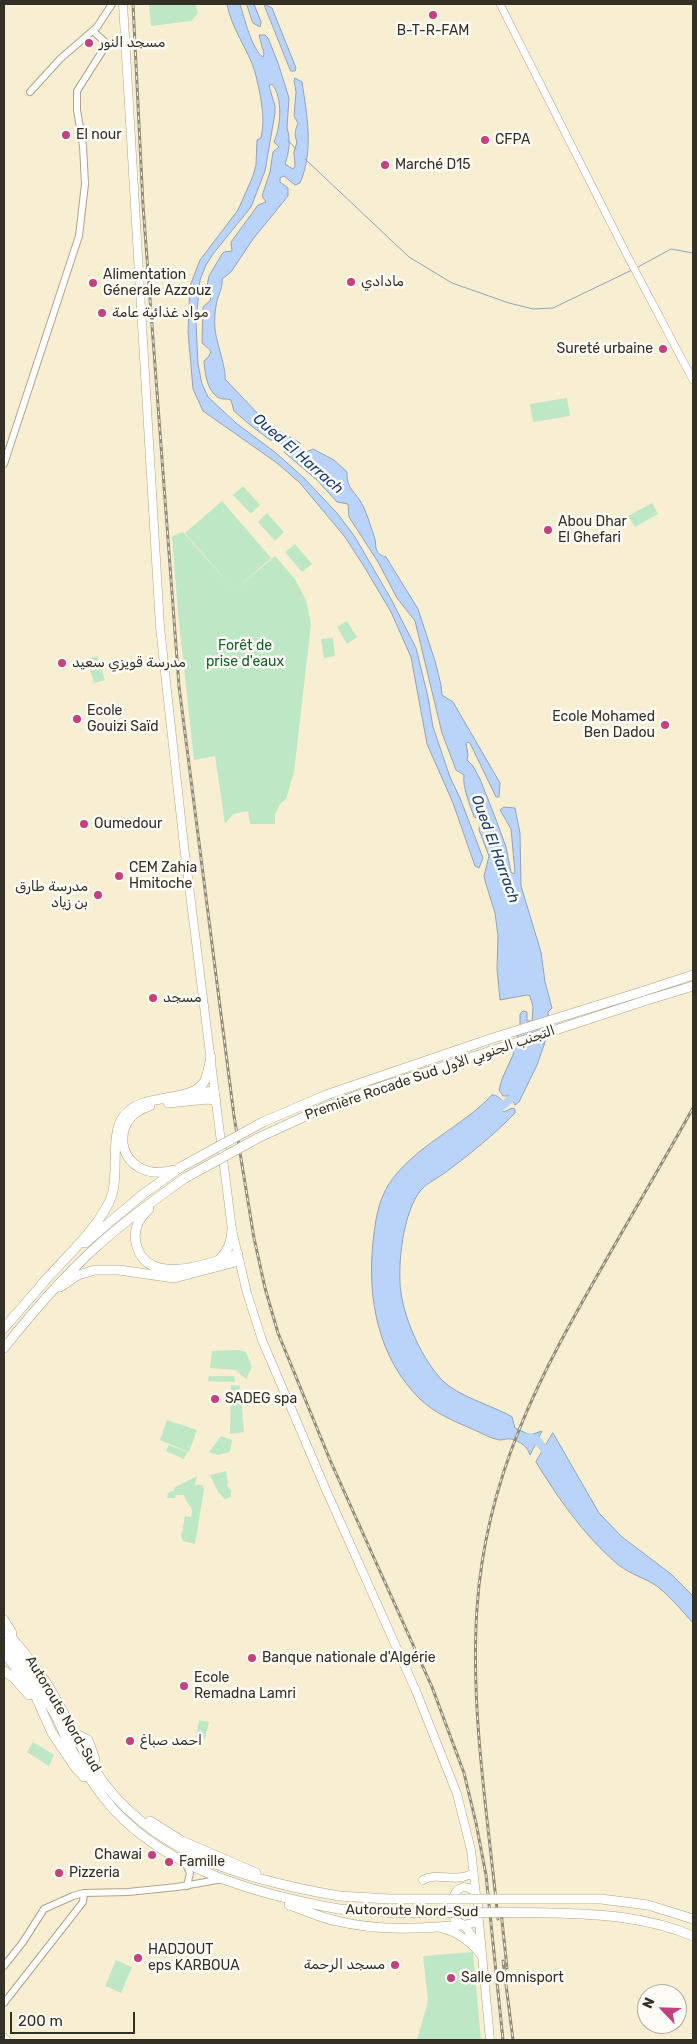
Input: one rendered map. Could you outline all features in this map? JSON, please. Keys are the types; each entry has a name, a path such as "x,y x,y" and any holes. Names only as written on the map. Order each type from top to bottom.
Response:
{"highway":[{"name":"Première Rocade Sud التجنب الجنوبي الأول","path":"4,1328 41,1284 88,1240 142,1195 181,1167 263,1122 326,1095 467,1047 693,975"},
{"name":"Première Rocade Sud التجنب الجنوبي الأول","path":"4,1348 46,1297 118,1227 184,1178 252,1141 323,1108 381,1087 693,986"},
{"path":"175,1097 196,1090 203,1084 211,1057"},
{"path":"181,1167 163,1173 153,1173 132,1162 125,1154 123,1141 129,1121 145,1108 160,1104 208,1099 215,1096"},
{"path":"41,1284 102,1216 111,1196 115,1180 116,1130 123,1117 134,1107 148,1101 175,1097 215,1096"},
{"path":"184,1178 143,1214 136,1225 134,1237 137,1251 145,1262 157,1268 174,1270 239,1258"},
{"path":"218,1261 226,1253 231,1242 232,1230"},
{"path":"46,1297 78,1275 95,1270 119,1270 174,1278 239,1258"},
{"path":"4,1620 26,1654"},
{"name":"Autoroute Nord-Sud","path":"4,1629 26,1654 50,1690 95,1770 114,1793 134,1815 219,1866 241,1875 339,1896 389,1899 601,1899 648,1905 693,1918"},
{"name":"Autoroute Nord-Sud","path":"4,1642 39,1686 74,1755 104,1798 142,1835 185,1862 224,1879 293,1901 339,1909 391,1913 578,1913 623,1917 651,1922 693,1936"},
{"path":"4,1652 35,1695 52,1733"},
{"path":"4,1671 14,1678 30,1696 74,1767 104,1798"},
{"path":"255,1890 269,1898 335,1921 372,1927 463,1925"}],"main road":[{"path":"123,4 160,627 232,1230 247,1293 269,1357 412,1683 463,1812 471,1850 490,2040"},
{"path":"500,4 628,257 693,380"},
{"path":"471,1850 469,1875 453,1896 453,1914 482,1953"},
{"path":"423,1880 433,1876 458,1878 469,1875"},
{"path":"460,1888 469,1888 476,1895"},
{"path":"463,1925 473,1923 478,1916 478,1912"},
{"path":"434,1926 461,1935 482,1953"},
{"path":"4,2037 7,2040"}],"street":[{"path":"30,92 60,60 93,31 104,19 112,4"},
{"path":"4,464 79,236 85,184 83,146 77,110 77,91 103,50 105,42 93,31"},
{"path":"185,1862 190,1873 187,1886"},
{"path":"4,1966 23,1942 44,1909 84,1893 128,1892 187,1886 224,1879"},
{"path":"4,2003 83,1902 84,1893"}],"green space":[{"path":"149,4 195,4 198,13 191,21 151,26"},
{"path":"567,398 570,416 533,422 530,404"},
{"path":"243,486 260,505 251,514 233,495"},
{"name":"Forêt de prise d'eaux","path":"222,501 271,558 235,590 275,556 295,579 306,600 311,624 294,772 286,799 280,804 275,815 275,824 250,824 248,811 233,814 225,824 215,756 194,760 178,613 172,536 183,532 235,591 185,533"},
{"path":"652,503 658,514 635,527 628,516"},
{"path":"267,513 284,532 275,541 258,522"},
{"path":"295,544 312,564 302,572 285,552"},
{"path":"347,621 357,637 347,644 337,627"},
{"path":"333,638 335,656 324,658 321,639"},
{"path":"97,656 105,680 94,683 87,659"},
{"path":"239,1350 246,1352 252,1367 246,1379 236,1370 210,1368 212,1351"},
{"path":"209,1376 234,1376 235,1382 208,1381"},
{"path":"231,1385 240,1386 244,1432 230,1434"},
{"path":"167,1420 197,1430 189,1452 160,1440"},
{"path":"221,1436 232,1440 230,1452 218,1455 209,1452"},
{"path":"169,1445 187,1452 184,1459 166,1451"},
{"path":"226,1471 227,1486 231,1490 231,1497 225,1499 218,1492 210,1475"},
{"path":"197,1476 195,1485 202,1485 204,1489 195,1544 183,1541 181,1536 185,1516 191,1517 192,1513 184,1495 167,1498 168,1493 174,1490 174,1488"},
{"path":"199,1720 209,1722 205,1739 196,1737"},
{"path":"33,1742 54,1755 49,1766 27,1752"},
{"path":"473,1952 481,2040 417,2040 428,2001 423,1956"},
{"path":"116,1960 132,1967 121,1993 105,1986"}],"water":[{"path":"227,4 240,4 255,48 263,57 264,54 259,35 265,35 278,63 289,98 287,128 289,146 285,164 293,169 295,166 294,152 297,142 295,132 298,123 294,116 295,78 302,82 308,146 307,158 300,183 295,185 284,176 280,178 280,182 288,188 288,196 253,239 231,272 222,279 216,304 215,322 225,379 259,415 279,431 300,443 301,450 306,452 313,449 334,460 347,472 348,483 366,514 375,539 377,551 386,557 418,609 435,661 442,695 453,702 500,783 499,797 496,797 470,743 466,743 467,760 473,766 480,779 506,847 511,872 514,874 511,829 500,810 504,807 515,808 520,833 521,886 541,952 545,982 552,1008 548,1012 549,1028 537,1065 519,1102 515,1105 510,1096 503,1096 499,1090 513,1055 520,1025 520,1014 523,1011 527,1012 527,1021 532,1021 533,1007 530,996 527,995 500,1000 497,969 498,936 495,913 484,876 489,856 479,830 480,819 474,817 467,796 464,775 456,770 442,733 415,621 397,598 378,562 349,517 348,504 337,502 317,480 285,453 281,441 270,440 234,411 231,400 220,399 215,395 209,387 206,377 204,361 211,351 202,343 203,307 211,300 206,291 209,276 222,254 232,251 231,242 258,205 266,202 262,196 270,172 273,152 279,147 274,142 280,112 276,90 272,84 269,86 275,106 275,113 265,171 251,207 213,254 200,280 196,322 198,364 202,384 208,397 236,423 276,453 304,478 337,513 355,537 391,599 416,648 433,727 450,777 483,858 479,868 475,866 453,803 427,744 411,657 391,612 365,568 345,537 300,483 277,463 203,411 193,389 188,332 190,286 200,260 238,210 253,176 256,165 257,140 261,138 263,122 262,105 255,72 232,22"},
{"path":"247,4 254,4 261,22 260,27 253,23"},
{"path":"264,4 272,8 296,68 295,71 291,71"},
{"path":"492,1095 498,1096 505,1104 500,1108 504,1112 512,1108 515,1109 515,1113 473,1151 421,1190 410,1211 403,1239 400,1268 401,1293 406,1316 416,1340 429,1363 443,1381 465,1395 512,1417 515,1428 530,1435 542,1431 530,1455 525,1447 517,1441 489,1437 444,1416 420,1399 394,1365 378,1326 374,1305 372,1284 373,1242 376,1219 382,1197 389,1184 411,1159 480,1107"},
{"path":"553,1433 599,1513 622,1537 671,1574 693,1596 693,1623 674,1601 658,1587 628,1571 603,1551 562,1502 536,1462"}],"waterway":[{"path":"288,140 296,149"},
{"path":"305,159 409,257 452,283 509,303 533,309 553,308 632,270"},
{"path":"638,267 671,249 693,253"},
{"name":"Oued El Harrach","path":"496,1111 518,1091"},
{"name":"Oued El Harrach","path":"529,1437 538,1441 549,1456"}],"railway":[{"path":"133,4 143,205 179,686 234,1116 254,1238 265,1288 278,1333 330,1460 432,1687 464,1773 486,1875 503,2040"},
{"path":"498,1919 481,1764 475,1646 482,1560 492,1514 504,1470 538,1386 581,1304 693,1108"},
{"path":"501,1911 507,1968"},
{"path":"503,1961 513,2040"}],"place":[{"name":"B-T-R-FAM","path":"433,15"},
{"name":"مسجد النور","path":"89,43"},
{"name":"El nour","path":"66,135"},
{"name":"CFPA","path":"485,140"},
{"name":"Marché D15","path":"385,165"},
{"name":"مادادي","path":"351,282"},
{"name":"Alimentation Génerale Azzouz","path":"93,283"},
{"name":"مواد غذائية عامة","path":"102,313"},
{"name":"Sureté urbaine","path":"663,349"},
{"name":"Abou Dhar El Ghefari","path":"548,530"},
{"name":"مدرسة قويزي سعيد","path":"62,663"},
{"name":"Ecole Gouizi Saïd","path":"77,719"},
{"name":"Ecole Mohamed Ben Dadou","path":"665,725"},
{"name":"Oumedour","path":"84,824"},
{"name":"CEM Zahia Hmitoche","path":"119,876"},
{"name":"مدرسة طارق بن زياد","path":"98,895"},
{"name":"مسجد","path":"153,998"},
{"name":"SADEG spa","path":"215,1399"},
{"name":"Banque nationale d'Algérie","path":"252,1658"},
{"name":"Ecole Remadna Lamri","path":"184,1686"},
{"name":"احمد صباغ","path":"130,1741"},
{"name":"Chawai","path":"152,1855"},
{"name":"Famille","path":"169,1862"},
{"name":"Pizzeria","path":"59,1873"},
{"name":"HADJOUT eps KARBOUA","path":"138,1958"},
{"name":"مسجد الرحمة","path":"395,1965"},
{"name":"Salle Omnisport","path":"451,1978"}]}
